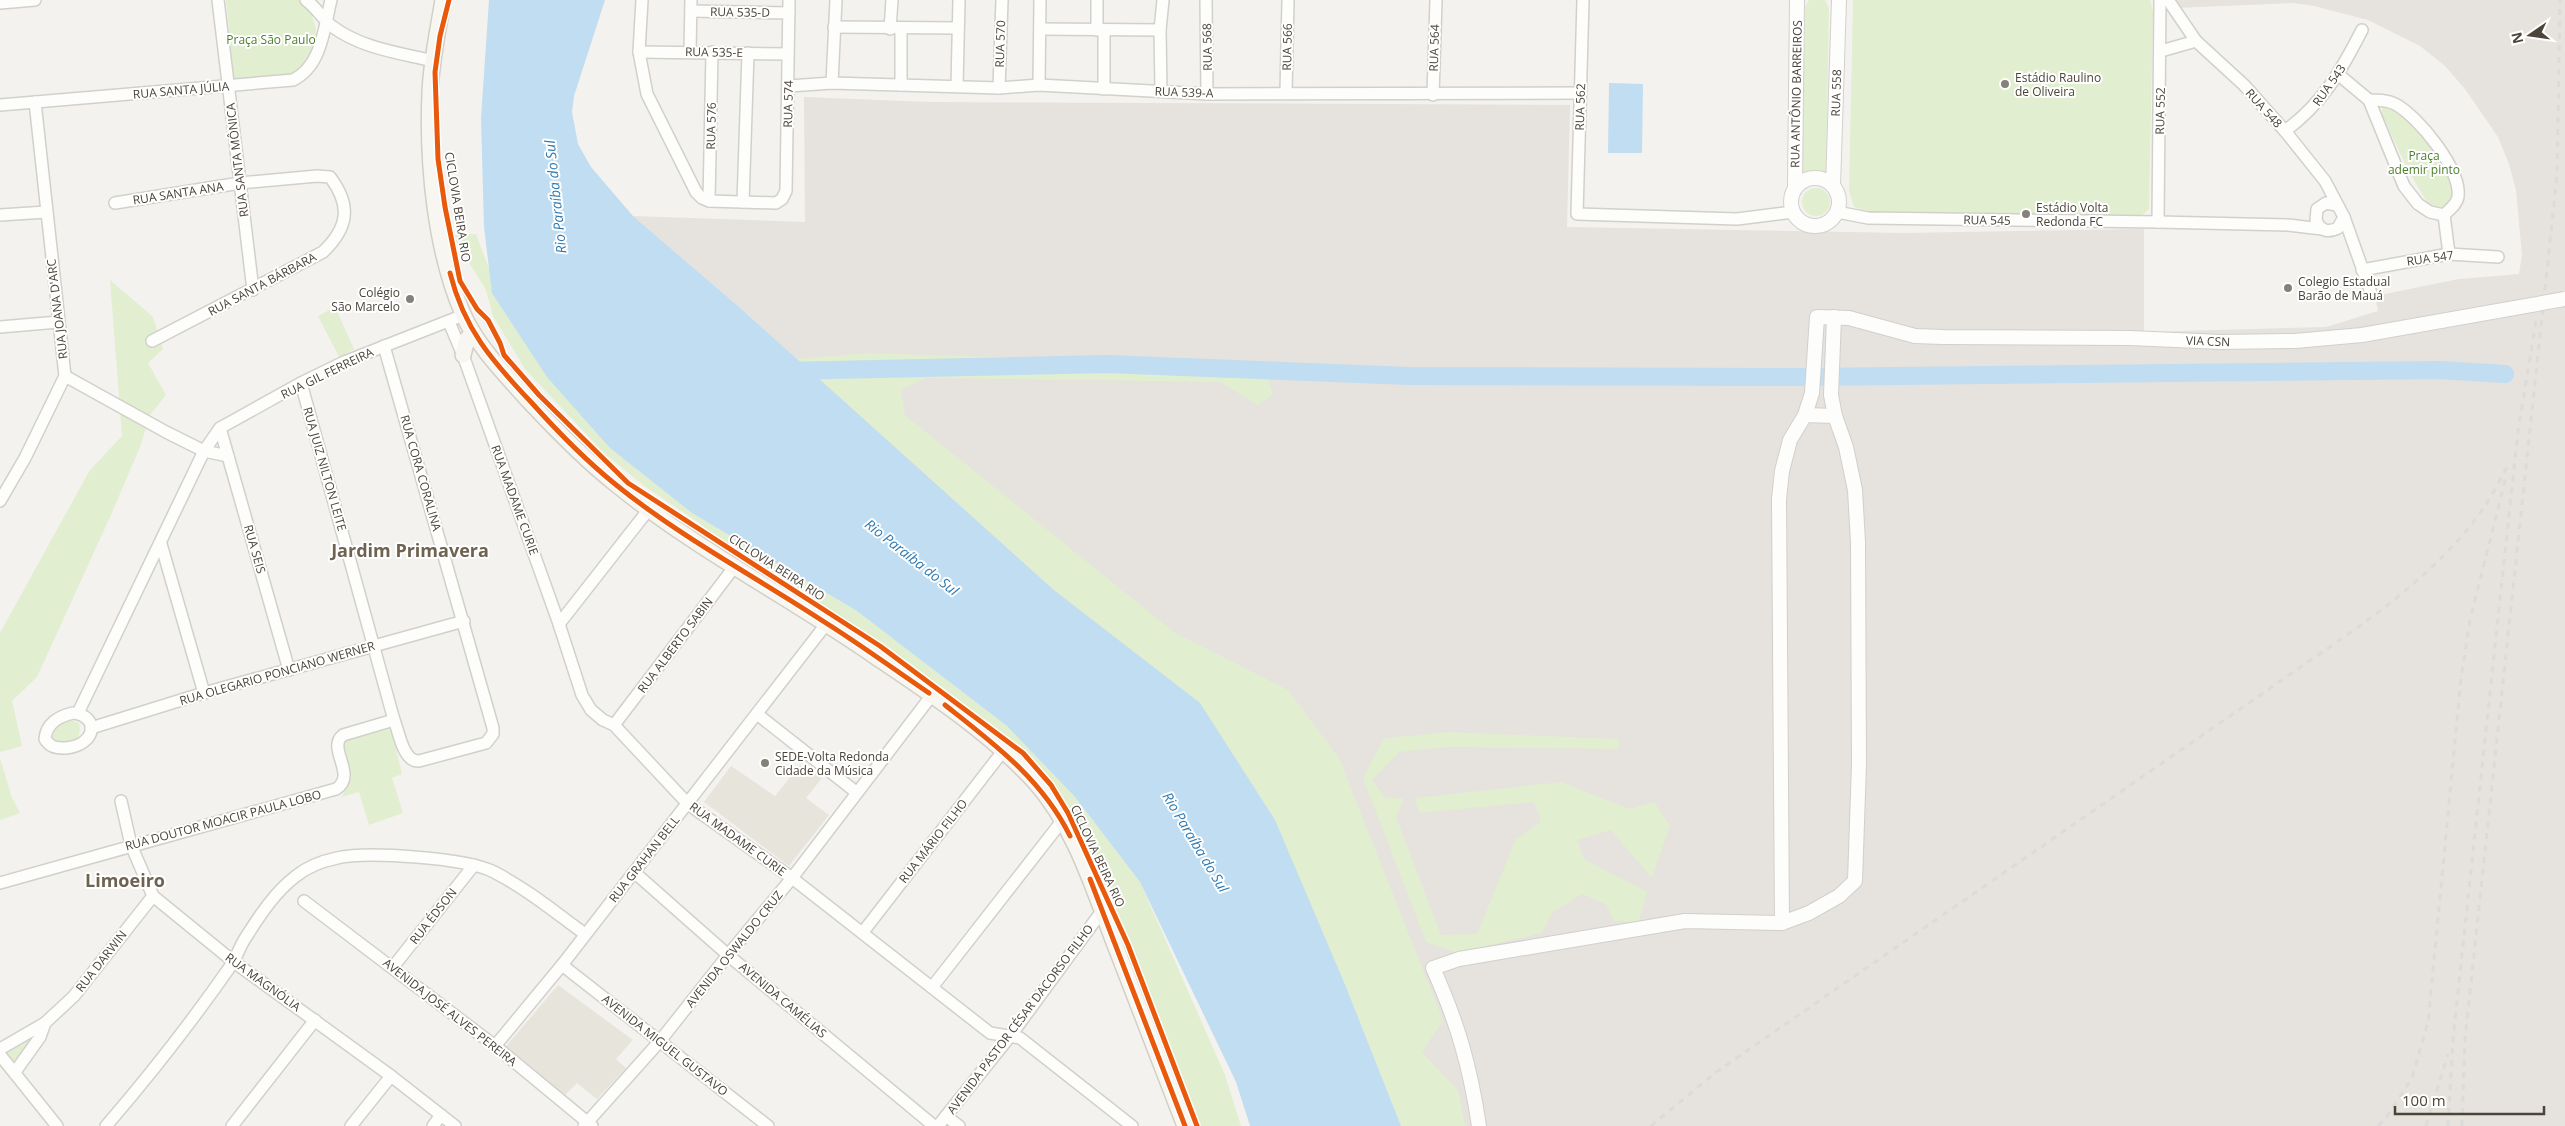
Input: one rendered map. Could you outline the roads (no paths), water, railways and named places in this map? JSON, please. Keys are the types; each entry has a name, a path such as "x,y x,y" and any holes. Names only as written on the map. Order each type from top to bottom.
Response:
{"main road":[{"path":"442,2 430,93 431,142 438,223 454,290 473,333 510,380 563,436 614,484 649,510 827,623 932,695 1003,751 1037,784 1062,821 1085,868 1185,1126"},
{"path":"463,354 467,339 473,333"}],"street":[{"path":"0,3 35,0"},
{"name":"RUA SANTA MÔNICA","path":"218,0 253,290"},
{"path":"306,0 320,12 326,22 336,29 372,46 433,61"},
{"name":"RUA SANTA JÚLIA","path":"0,105 293,80 305,74 316,59 330,0"},
{"path":"642,0 639,52 647,94 696,192 702,198 709,201 743,202 748,52"},
{"name":"RUA 574","path":"743,202 776,203 782,199 786,191 789,86 788,0"},
{"path":"832,83 836,0"},
{"path":"892,0 901,85"},
{"path":"957,86 959,0"},
{"name":"RUA 570","path":"999,88 1002,0"},
{"path":"1039,85 1040,0"},
{"path":"1097,0 1104,89"},
{"path":"1161,91 1160,30 1163,0"},
{"name":"RUA 568","path":"1206,0 1208,94"},
{"name":"RUA 566","path":"1286,93 1288,0"},
{"name":"RUA 564","path":"1432,95 1436,0"},
{"name":"RUA 562","path":"1583,0 1576,214 1738,219 1793,212"},
{"name":"RUA ANTÔNIO BARREIROS","path":"1795,188 1797,0"},
{"name":"RUA 558","path":"1833,186 1838,0"},
{"name":"RUA 552","path":"2158,222 2160,0"},
{"name":"RUA 548","path":"2168,0 2196,41 2244,85 2285,131 2324,181 2337,205"},
{"path":"690,51 691,6"},
{"name":"RUA 535-D","path":"691,6 789,13"},
{"path":"834,27 895,29 957,28"},
{"path":"1040,29 1160,30"},
{"name":"RUA 543","path":"2285,131 2313,108 2339,75 2362,30"},
{"path":"2161,51 2196,41"},
{"name":"RUA 535-E","path":"639,52 690,51 788,54"},
{"name":"RUA 576","path":"709,201 712,52"},
{"path":"2339,75 2369,100 2404,186 2418,204 2430,212 2444,215"},
{"name":"RUA 539-A","path":"789,86 832,83 999,88 1039,85 1208,94 1432,95 1580,93"},
{"path":"2369,100 2394,104 2405,111 2434,139 2447,162 2458,194 2455,204 2444,215"},
{"name":"RUA JOANA D'ARC","path":"0,502 25,458 65,376 46,212 36,102"},
{"name":"RUA SANTA ANA","path":"115,203 240,183 318,176 330,177"},
{"name":"RUA SANTA BÁRBARA","path":"152,341 323,252 335,241 344,227 344,204 339,189 330,177"},
{"path":"1814,178 1828,181 1833,186 1839,198 1837,212 1832,220 1818,226 1803,223 1793,212 1791,204 1795,188 1800,183 1814,178"},
{"path":"2324,181 2316,220 2327,230 2343,235 2352,245"},
{"path":"2318,210 2326,203 2337,205 2341,209 2352,245 2371,292"},
{"name":"RUA 545","path":"2288,226 2318,210"},
{"path":"0,215 46,212"},
{"name":"RUA 545","path":"1837,212 1868,218 2158,222 2288,226 2327,230"},
{"path":"2444,215 2449,254"},
{"path":"2327,230 2342,224 2344,217"},
{"name":"RUA 547","path":"2362,270 2449,254 2498,257"},
{"name":"VIA CSN","path":"1805,415 1812,393 1817,317 1849,318 1915,336 2130,338 2221,342 2295,341 2362,335 2565,299"},
{"name":"RUA GIL FERREIRA","path":"78,713 161,544 204,450 220,428 301,383 384,346 449,322 463,314"},
{"path":"1479,1126 1470,1072 1454,1017 1433,968 1460,959 1685,921 1782,923 1810,913 1832,900 1855,881 1860,764 1858,542 1855,490 1846,447 1835,416 1831,395 1834,317"},
{"path":"0,327 58,322"},
{"name":"RUA MADAME CURIE","path":"449,322 463,354 560,624 582,695 591,710 603,720 614,724 688,804 792,878 933,986 992,1034 1012,1035"},
{"name":"RUA CORA CORALINA","path":"384,346 493,728 493,734 486,743 415,762 407,756"},
{"path":"65,376 166,432 204,450 228,456"},
{"name":"RUA JUIZ NILTON LEITE","path":"301,383 394,720 407,756"},
{"path":"1782,923 1779,499 1782,471 1790,440 1805,415 1835,416"},
{"name":"RUA SEIS","path":"220,428 289,670"},
{"path":"560,624 649,510"},
{"path":"161,544 204,693"},
{"name":"RUA ALBERTO SABIN","path":"614,724 735,566"},
{"name":"RUA OLEGARIO PONCIANO WERNER","path":"91,728 110,720 204,693 464,621"},
{"name":"RUA GRAHAN BELL","path":"495,1046 562,965 827,623"},
{"name":"AVENIDA OSWALDO CRUZ","path":"588,1125 660,1041 728,954 792,878 932,695"},
{"path":"78,713 87,719 91,728 88,739 79,746 54,748 39,740 55,720 67,714 78,713"},
{"path":"757,714 856,792"},
{"name":"RUA DOUTOR MOACIR PAULA LOBO","path":"0,883 336,789 344,781 345,774 337,743 339,738 343,734 394,720"},
{"name":"RUA MÁRIO FILHO","path":"863,932 1003,751"},
{"name":"RUA MAGNÓLIA","path":"121,801 131,845 153,896 234,962 315,1020 455,1126"},
{"path":"933,986 1062,821"},
{"path":"106,1126 162,1059 234,962 245,939 272,900 296,876 316,864 339,857 388,854 474,865 493,871 514,883 586,934"},
{"name":"RUA ÉDSON","path":"393,967 474,865"},
{"name":"AVENIDA CAMÉLIAS","path":"634,872 728,954 934,1126"},
{"name":"RUA DARWIN","path":"0,1049 45,1023 74,996 153,896"},
{"name":"AVENIDA JOSÉ ALVES PEREIRA","path":"304,901 495,1046 588,1125"},
{"name":"AVENIDA PASTOR CÉSAR DACORSO FILHO","path":"938,1126 1012,1035 1102,911"},
{"name":"AVENIDA MIGUEL GUSTAVO","path":"562,965 768,1126"},
{"path":"232,1126 315,1020"},
{"name":"RUA DARWIN","path":"15,1072 40,1037 45,1023"},
{"path":"1012,1035 1020,1038 1132,1126"},
{"path":"0,1054 57,1126"},
{"path":"351,1126 390,1076"},
{"path":"433,1126 441,1115"},
{"path":"946,1116 959,1126"}],"water":[{"name":"Rio Paraíba do Sul","path":"489,0 605,0 574,96 572,112 578,144 591,167 633,216 738,306 1055,591 1200,703 1275,820 1346,987 1401,1126 1250,1126 1236,1082 1140,882 1075,797 1007,726 857,611 692,513 610,448 547,377 492,293 484,227 481,118"},
{"path":"1609,83 1643,84 1642,153 1608,153"}],"waterway":[{"path":"783,371 1107,364 1409,376 1805,377 2439,370 2505,374"}],"railway":[{"path":"2462,1126 2465,1039 2557,176 2560,0"},
{"path":"2448,1126 2453,1039 2518,431 2536,321"},
{"path":"1651,1126 1715,1073 2375,615 2410,587 2457,541 2485,506 2510,462"},
{"path":"2378,1126 2386,1118 2412,1078 2428,1022 2461,679 2470,620 2506,477"},
{"path":"2426,1126 2448,1054"}],"place":[{"name":"Estádio Raulino de Oliveira","path":"2005,84"},
{"name":"Estádio Volta Redonda FC","path":"2026,214"},
{"name":"Colegio Estadual Barão de Mauá","path":"2288,288"},
{"name":"Colégio São Marcelo","path":"410,299"},
{"name":"SEDE-Volta Redonda Cidade da Música","path":"765,763"}],"district":[{"name":"Jardim Primavera","path":"410,550"},
{"name":"Limoeiro","path":"125,880"}],"park label":[{"name":"Praça São Paulo","path":"271,39"},
{"name":"Praça ademir pinto","path":"2424,162"}]}
